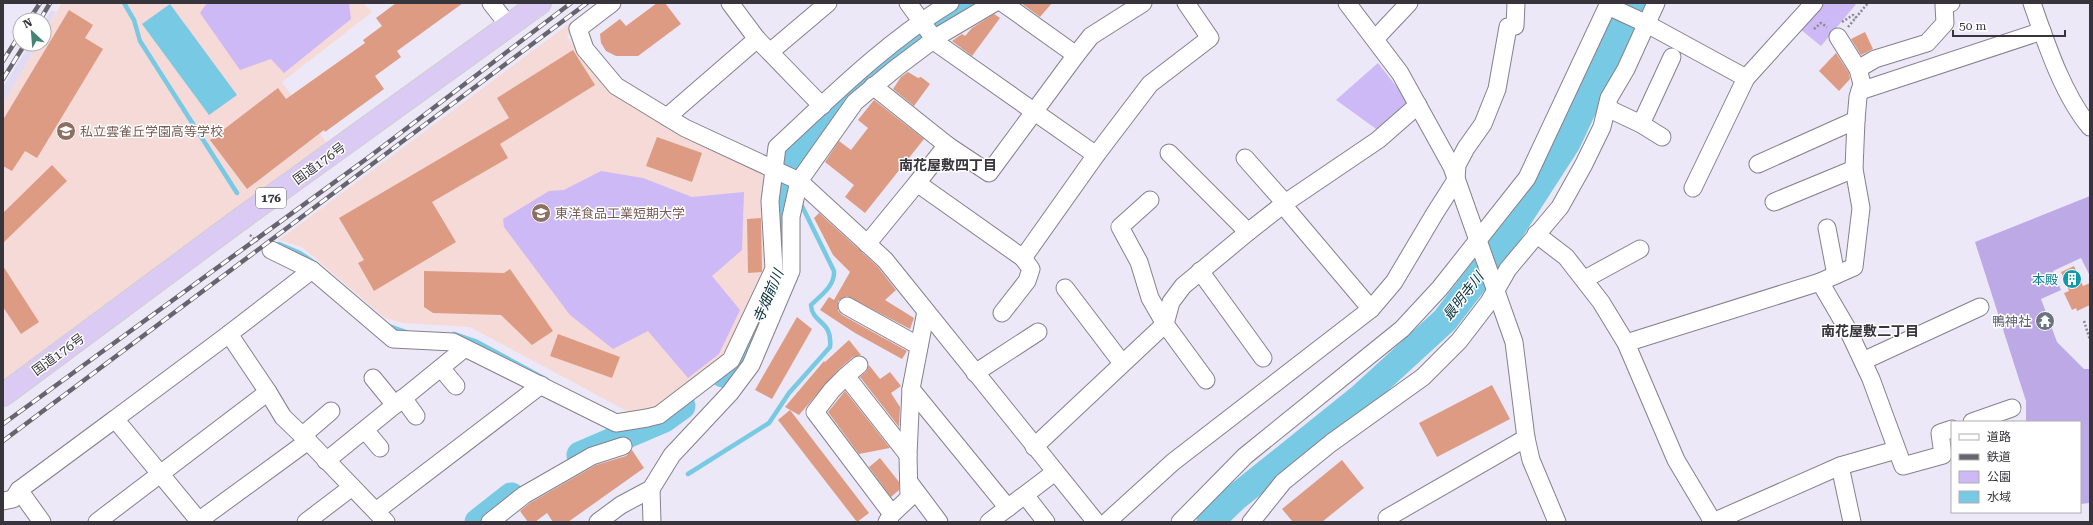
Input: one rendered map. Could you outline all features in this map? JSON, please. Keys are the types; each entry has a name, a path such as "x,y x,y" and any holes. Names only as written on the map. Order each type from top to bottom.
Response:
{"highway":[{"name":"国道176号","path":"3,395 235,223 540,3"}],"street":[{"path":"491,3 509,26"},
{"path":"612,3 578,29 585,49 616,86 685,128 788,176 885,260 1034,447 1096,522"},
{"path":"730,3 757,39 822,106"},
{"path":"770,52 828,3"},
{"path":"908,3 938,44 1096,155"},
{"path":"598,522 621,505 651,489 672,455 730,393 752,365 791,271 791,217 788,176 777,147 879,54 922,21 950,3"},
{"path":"272,250 312,270 393,339 453,342 616,423 659,415 731,360 774,269 770,201 788,176 854,102 873,86 934,39 994,3"},
{"path":"1003,3 1076,55"},
{"path":"873,86 947,145 989,173 1091,36 1143,3"},
{"path":"1023,258 1096,155 1150,84 1210,38 1186,3"},
{"path":"1347,3 1400,73 1452,167 1514,342 1526,438 1535,472 1557,522"},
{"path":"1375,39 1409,3"},
{"path":"1107,522 1173,462 1371,309 1394,282 1456,180 1457,165 1482,124 1497,89 1508,27 1515,26 1516,3"},
{"path":"1252,522 1283,482 1303,465 1423,377 1459,341 1508,269 1560,207 1584,164 1602,127 1609,98 1626,69 1656,3"},
{"path":"1693,188 1746,78 1814,3"},
{"path":"1858,69 1875,59 1927,43 1945,24 1944,5 1951,3"},
{"path":"2032,3 2042,31 2076,109 2090,128"},
{"path":"1180,522 1245,456 1402,329 1480,244 1527,178 1609,5 1746,78"},
{"path":"1860,91 2042,31"},
{"path":"1626,343 1820,282 1854,267 1861,208 1854,169 1856,120 1862,84 1858,69 1838,37"},
{"path":"667,117 757,39"},
{"path":"1641,124 1672,57"},
{"path":"1034,447 1165,324 1171,302 1183,286 1284,204 1378,140 1418,105"},
{"path":"1607,108 1641,124 1662,137"},
{"path":"1758,164 1856,120"},
{"path":"867,244 947,145"},
{"path":"1245,158 1371,309"},
{"path":"1173,163 1248,232"},
{"path":"1774,202 1854,169"},
{"path":"917,183 1023,258 1031,269 1028,280 1002,313"},
{"path":"1150,200 1120,227 1139,262 1150,298 1165,324 1206,380"},
{"path":"1826,228 1836,275"},
{"path":"1536,234 1566,257 1585,279 1601,302 1626,343 1676,460 1713,522 1840,466 1896,450"},
{"path":"1585,279 1640,249"},
{"path":"3,501 13,500 19,490 229,334 312,270"},
{"path":"1200,271 1263,358"},
{"path":"1820,282 1848,330 1863,361 1871,379 1902,466 1943,455 1940,433 1951,429"},
{"path":"1065,288 1122,363"},
{"path":"848,306 919,346"},
{"path":"1863,361 1980,307"},
{"path":"908,454 852,371 832,390 815,412 890,518 909,498 908,454 911,389 926,311"},
{"path":"975,373 1038,332"},
{"path":"229,334 283,417 381,517 540,385"},
{"path":"326,460 465,348"},
{"path":"441,368 456,386"},
{"path":"373,378 416,416"},
{"path":"911,389 1008,508"},
{"path":"97,522 161,475 268,392"},
{"path":"1975,421 2012,408"},
{"path":"115,419 199,522 305,438 331,411"},
{"path":"364,430 380,448"},
{"path":"1390,522 1388,518 1526,438"},
{"path":"490,522 531,491 592,456 624,446"},
{"path":"1840,466 1852,522"},
{"path":"989,522 1055,472"},
{"path":"909,482 939,522"},
{"path":"306,522 352,487"},
{"path":"651,489 652,522"},
{"path":"19,490 42,522"},
{"path":"1025,495 1046,522"}],"path":[{"path":"1838,37 1868,3"},
{"path":"1853,15 1856,18"},
{"path":"235,223 272,250"},
{"path":"2084,321 2090,340"}],"shaded area":[{"path":"62,3 367,3 365,5 372,12 282,82 327,143 3,380 3,105 33,52 52,52 52,20"},
{"path":"51,10 56,12 52,19 52,12 50,12"},
{"name":"東洋食品工業短期大学","path":"578,17 567,37 601,81 665,122 763,167 767,186 767,269 725,360 660,412 636,416 470,327 403,323 385,318 302,247 279,240"},
{"path":"25,52 33,52 3,105 3,87"},
{"name":"鴨神社","path":"2090,196 2090,276 2081,258 2053,271 2061,290 2041,299 2057,342 2084,369 2090,369 2090,503 2081,504 2081,421 2026,421 2026,401 1975,242"}],"green space":[{"path":"207,3 349,3 351,19 284,73 271,59 240,70 200,13"},
{"path":"1823,3 1857,3 1821,46 1800,29"},
{"path":"1378,63 1403,95 1408,104 1379,131 1336,100"},
{"path":"601,171 643,178 692,197 744,192 742,250 712,276 740,310 719,354 688,378 648,331 613,349 570,315 504,227 503,219 549,191 564,190"}],"water":[{"path":"170,4 237,95 209,115 142,24"}],"building":[{"path":"396,3 463,3 397,51 401,57 375,76 384,89 325,132 324,130 247,189 210,140 278,88 286,99 365,43 363,40 382,26 376,18"},
{"path":"657,3 665,3 681,24 638,56 616,56 606,51 601,43 600,34 620,19 626,26"},
{"path":"1021,3 1052,3 1040,17"},
{"path":"69,10 93,25 85,38 103,49 37,158 25,151 12,171 3,166 3,120 44,52 52,52 52,38"},
{"path":"994,14 1000,18 972,56 952,41 962,34 965,36 972,28"},
{"path":"1865,32 1873,49 1861,55 1851,39"},
{"path":"573,50 595,85 500,144 508,158 432,202 456,242 374,291 358,263 364,260 339,218 509,118 497,98"},
{"path":"1836,53 1849,73 1850,79 1839,91 1819,71"},
{"path":"908,72 918,78 921,77 930,84 914,106 893,89 901,77"},
{"path":"874,100 924,139 865,213 845,197 854,185 825,162 839,141 851,150 868,128 858,120"},
{"path":"657,137 702,153 692,182 646,166"},
{"path":"52,165 67,181 3,243 3,213"},
{"path":"819,213 877,266 896,290 885,300 914,318 910,329 847,296 838,301 838,311 842,315 907,351 902,359 855,333 820,310 829,297 834,300 850,272 833,255 814,218"},
{"path":"761,218 762,272 748,273 747,219"},
{"path":"3,266 39,322 21,334 3,307"},
{"path":"2074,266 2083,286 2090,283 2090,305 2077,311 2076,308 2072,310 2064,293 2069,291 2061,272"},
{"path":"510,269 553,331 532,345 501,315 433,313 424,307 424,271 504,273"},
{"path":"797,317 812,329 772,399 755,390"},
{"path":"558,334 620,357 612,378 550,356"},
{"path":"849,340 861,355 853,357 839,369 799,415 785,407 824,361 825,362"},
{"path":"869,365 880,379 890,372 901,386 891,393 900,407 899,427 860,377 866,372"},
{"path":"1492,385 1510,419 1437,457 1419,423"},
{"path":"845,391 890,448 859,454 828,412"},
{"path":"790,410 869,513 857,522 778,420"},
{"path":"632,450 644,468 568,522 553,522 547,513 535,522 528,522 520,511 530,503 596,465 626,456"},
{"path":"880,458 899,482 899,490 891,497 869,467"},
{"path":"1342,460 1364,488 1322,522 1293,522 1282,509"}],"waterway":[{"path":"124,3 134,20 140,41 237,193"},
{"name":"寺畑前川","path":"723,374 739,362 764,312 782,268 778,226 784,185 800,150 843,100 908,43 934,24 972,3"},
{"name":"最明寺川","path":"1210,522 1235,498 1361,397 1445,320 1494,256 1567,143 1633,3"},
{"path":"688,474 769,423 789,393 830,347 830,338 826,327 815,316 811,305 830,286 834,276 834,271 801,204"},
{"path":"279,244 300,253 315,263"},
{"path":"389,326 406,332"},
{"path":"454,334 477,342 547,380"},
{"name":"寺畑前川","path":"580,455 664,419 682,406"},
{"name":"寺畑前川","path":"478,522 511,496"},
{"path":"1226,522 1235,498"}],"railway":[{"path":"34,12 40,3"},
{"path":"45,12 50,3"},
{"path":"3,424 369,157 571,3"},
{"path":"3,441 587,3"},
{"path":"3,61 12,47"},
{"path":"3,79 20,52"}],"place":[{"name":"私立雲雀丘学園高等学校","path":"66,131"},
{"name":"東洋食品工業短期大学","path":"541,213"},
{"name":"本殿","path":"2072,279"},
{"name":"鴨神社","path":"2045,321"}],"district":[{"name":"南花屋敷四丁目","path":"948,165"},
{"name":"南花屋敷二丁目","path":"1870,331"}]}
